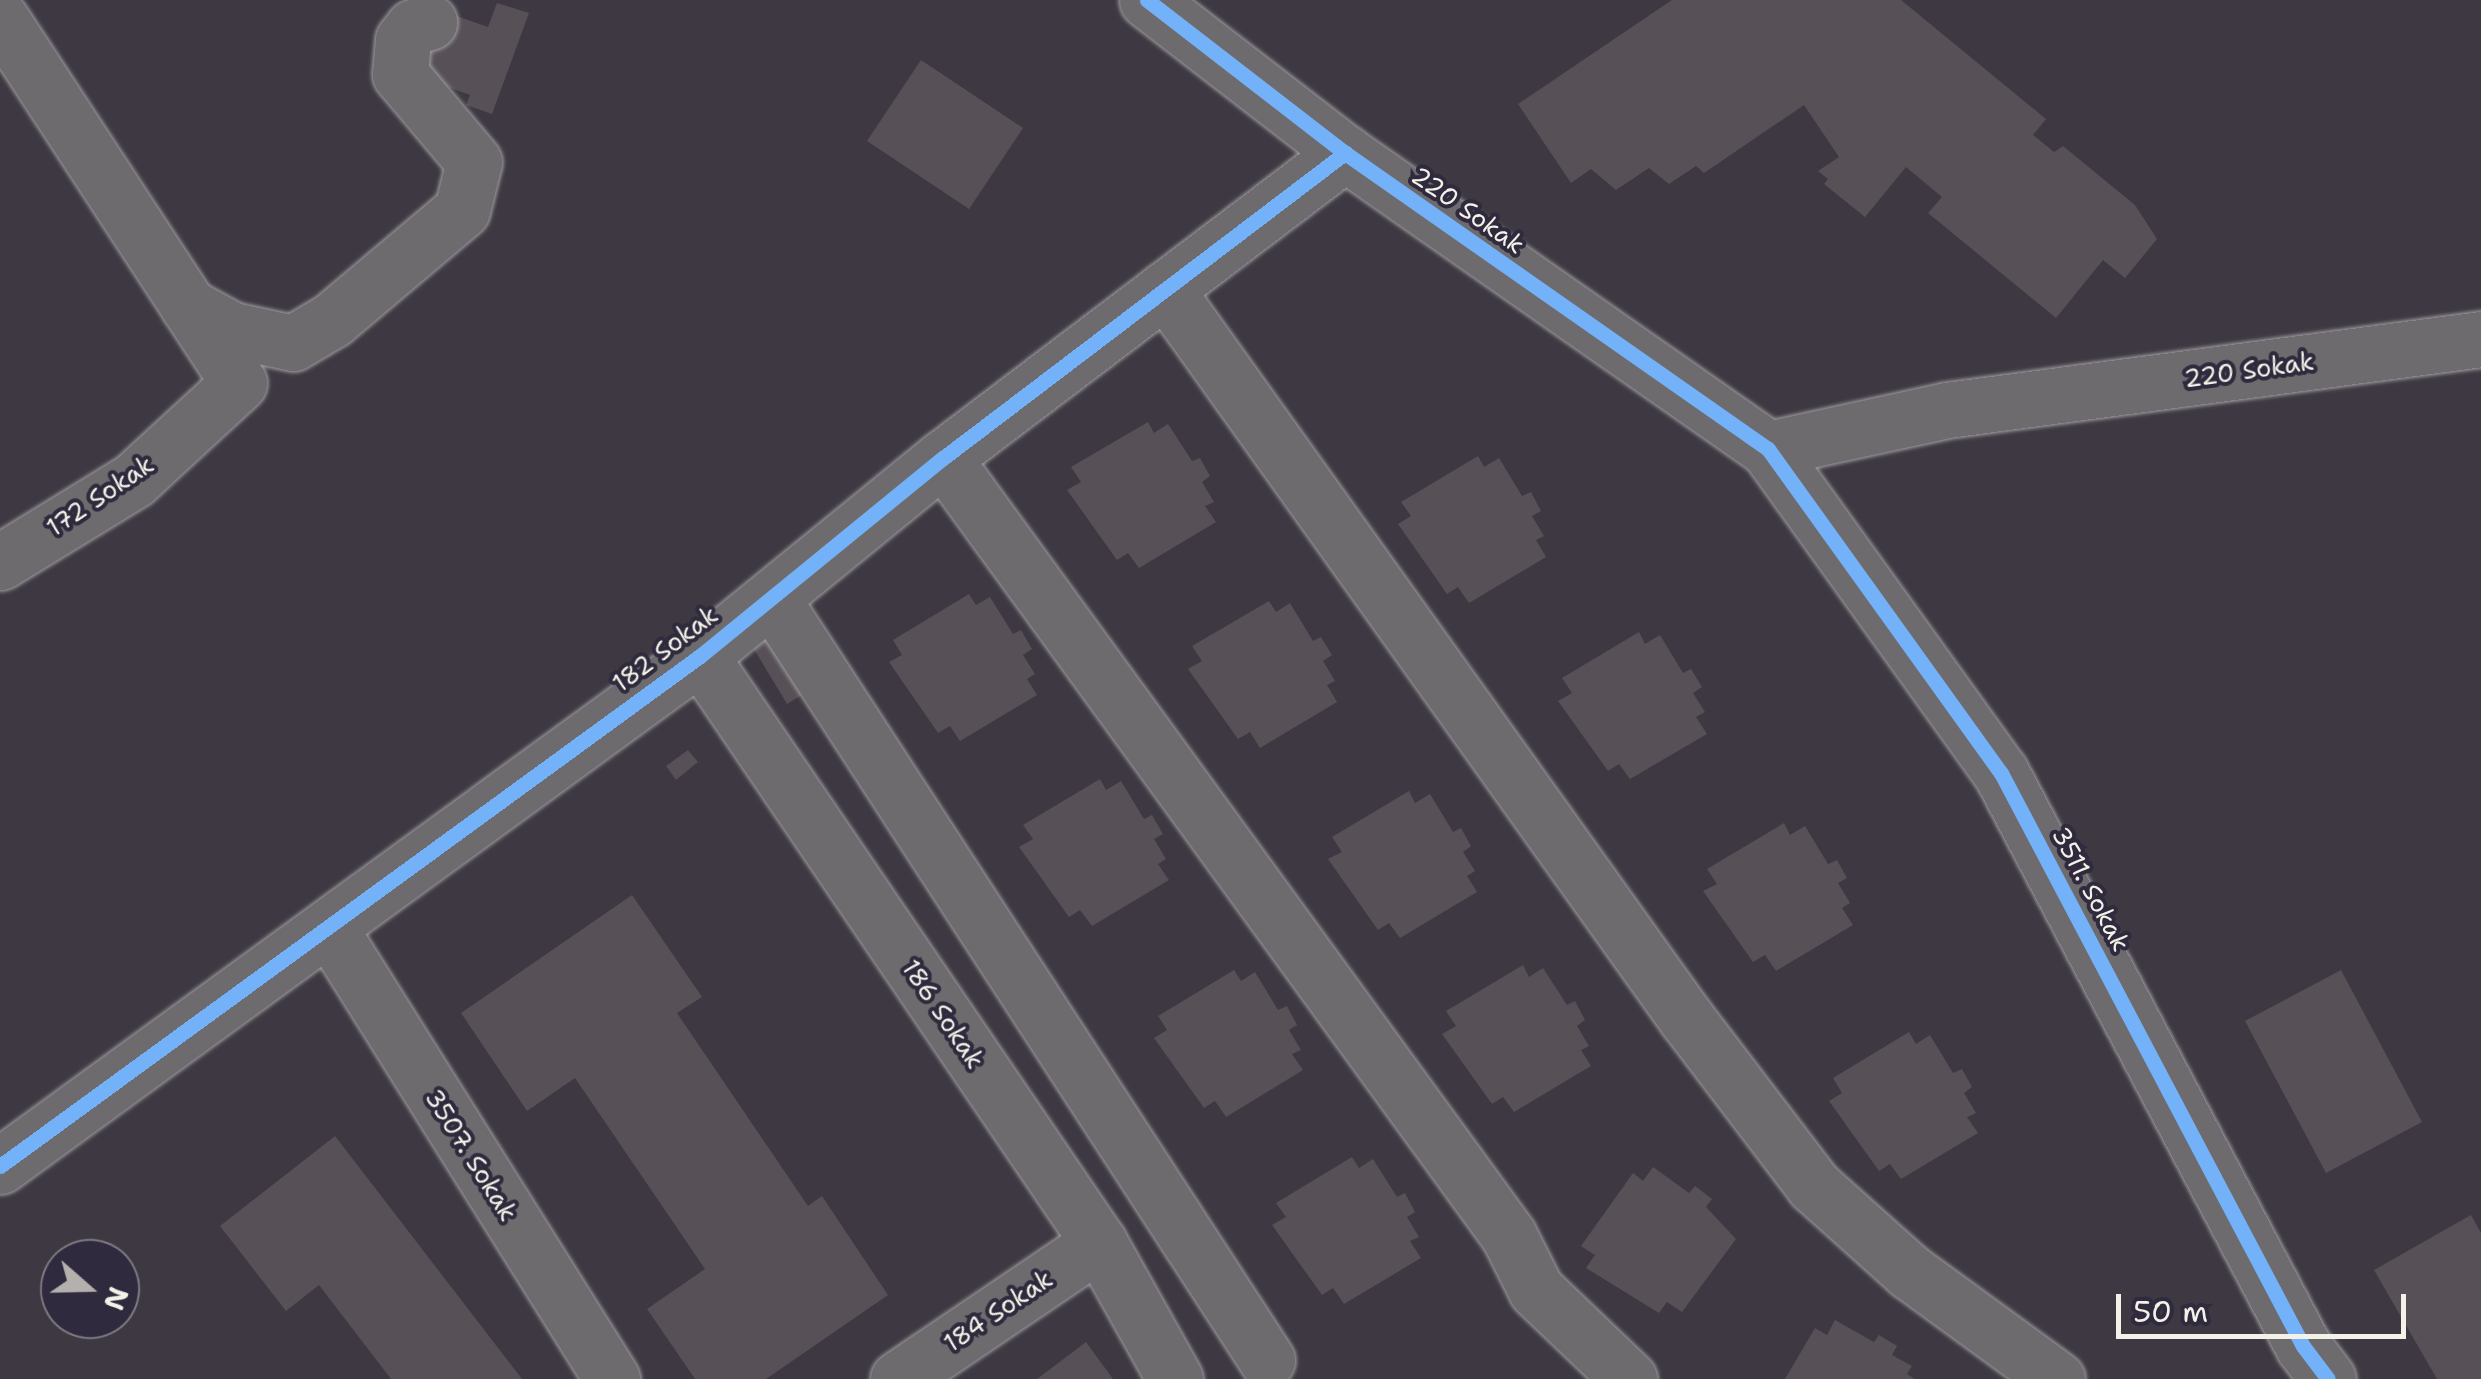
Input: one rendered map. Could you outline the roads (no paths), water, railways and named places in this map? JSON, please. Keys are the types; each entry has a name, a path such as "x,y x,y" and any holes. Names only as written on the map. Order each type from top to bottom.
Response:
{"street":[{"name":"220 Sokak","path":"1148,0 1346,153 1768,449 1947,410 2481,339"},
{"path":"0,18 188,306 232,330 293,342 332,320 462,210 474,162 400,74 403,40 413,26 428,22"},
{"name":"182 Sokak","path":"0,1166 330,930 700,656 942,458 1346,153"},
{"path":"1166,289 1674,1002 1814,1186 1910,1272 2057,1379"},
{"name":"172 Sokak","path":"0,562 134,480 239,384 188,306"},
{"name":"3511. Sokak","path":"1768,449 2001,772 2303,1346 2328,1379"},
{"path":"942,458 1509,1236 1536,1290 1629,1379"},
{"path":"772,598 1266,1360"},
{"name":"186 Sokak","path":"700,656 1099,1244 1175,1379"},
{"name":"3507. Sokak","path":"330,930 612,1379"},
{"name":"184 Sokak","path":"898,1379 1099,1244"}]}
